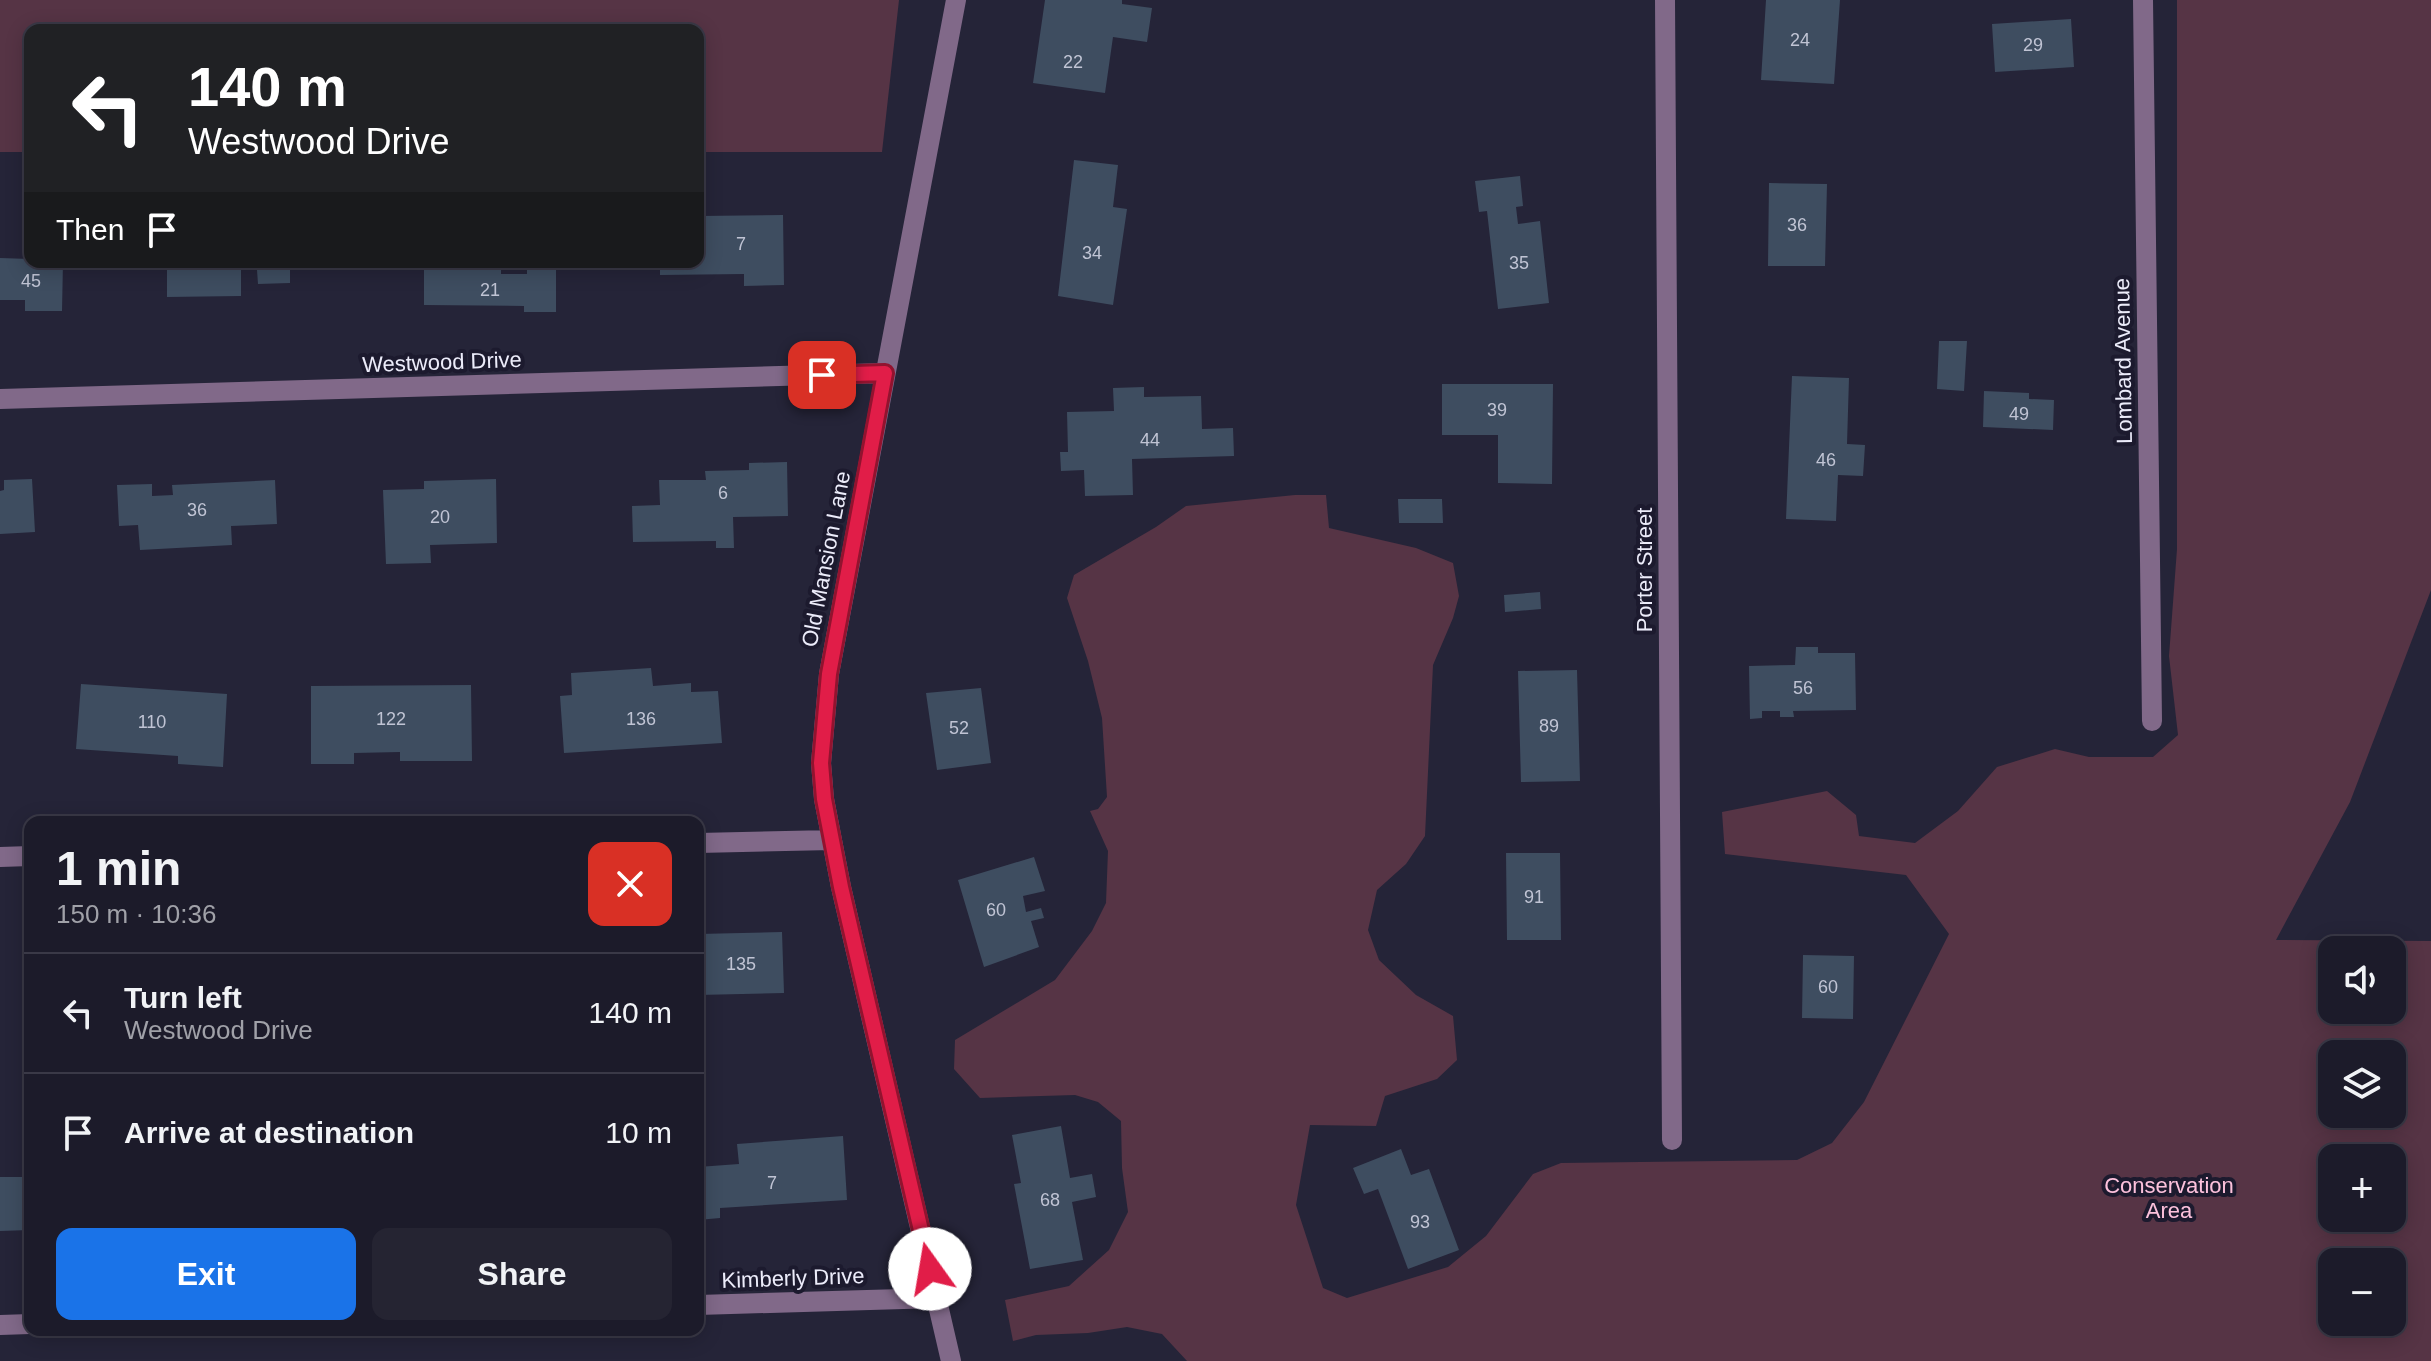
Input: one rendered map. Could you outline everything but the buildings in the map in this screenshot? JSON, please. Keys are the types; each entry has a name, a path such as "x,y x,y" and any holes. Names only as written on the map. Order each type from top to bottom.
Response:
{"street":[{"name":"Old Mansion Lane","path":"951,1361 841,887 824,799 821,763 829,674 956,0"},
{"name":"Porter Street","path":"1665,0 1672,1140"},
{"name":"Lombard Avenue","path":"2143,0 2152,721"},
{"name":"Westwood Drive","path":"0,399 885,373"},
{"path":"704,843 832,840"},
{"path":"0,857 24,856"},
{"name":"Kimberly Drive","path":"704,1305 937,1298"},
{"path":"0,1325 24,1324"}],"green space":[{"path":"0,0 899,0 882,152 704,152 704,24 24,24 24,152 0,152"},
{"name":"Conservation Area","path":"2177,0 2431,0 2431,590 2350,802 2276,940 2318,940 2318,1024 2406,1024 2406,941 2431,941 2431,1361 1187,1361 1162,1334 1127,1327 1088,1333 1036,1335 1013,1341 1005,1300 1069,1286 1109,1250 1128,1212 1122,1168 1121,1121 1098,1102 1075,1095 980,1098 954,1069 955,1040 1055,980 1092,931 1106,903 1108,851 1090,811 1098,809 1107,797 1102,718 1088,661 1067,598 1074,575 1186,506 1295,495 1326,495 1329,528 1416,548 1453,563 1459,596 1433,665 1425,836 1406,864 1377,890 1368,930 1379,960 1416,995 1453,1016 1457,1060 1437,1079 1385,1096 1376,1126 1310,1125 1296,1205 1323,1288 1347,1298 1448,1267 1486,1236 1533,1174 1561,1163 1797,1160 1832,1143 1864,1102 1949,934 1906,875 1725,854 1722,812 1827,791 1856,815 1859,836 1915,843 1958,811 1997,767 2055,749 2089,757 2153,757 2178,735 2169,656 2177,549"}],"route":[{"path":"822,375 885,373 829,674 821,763 824,799 841,887 930,1269"}]}
